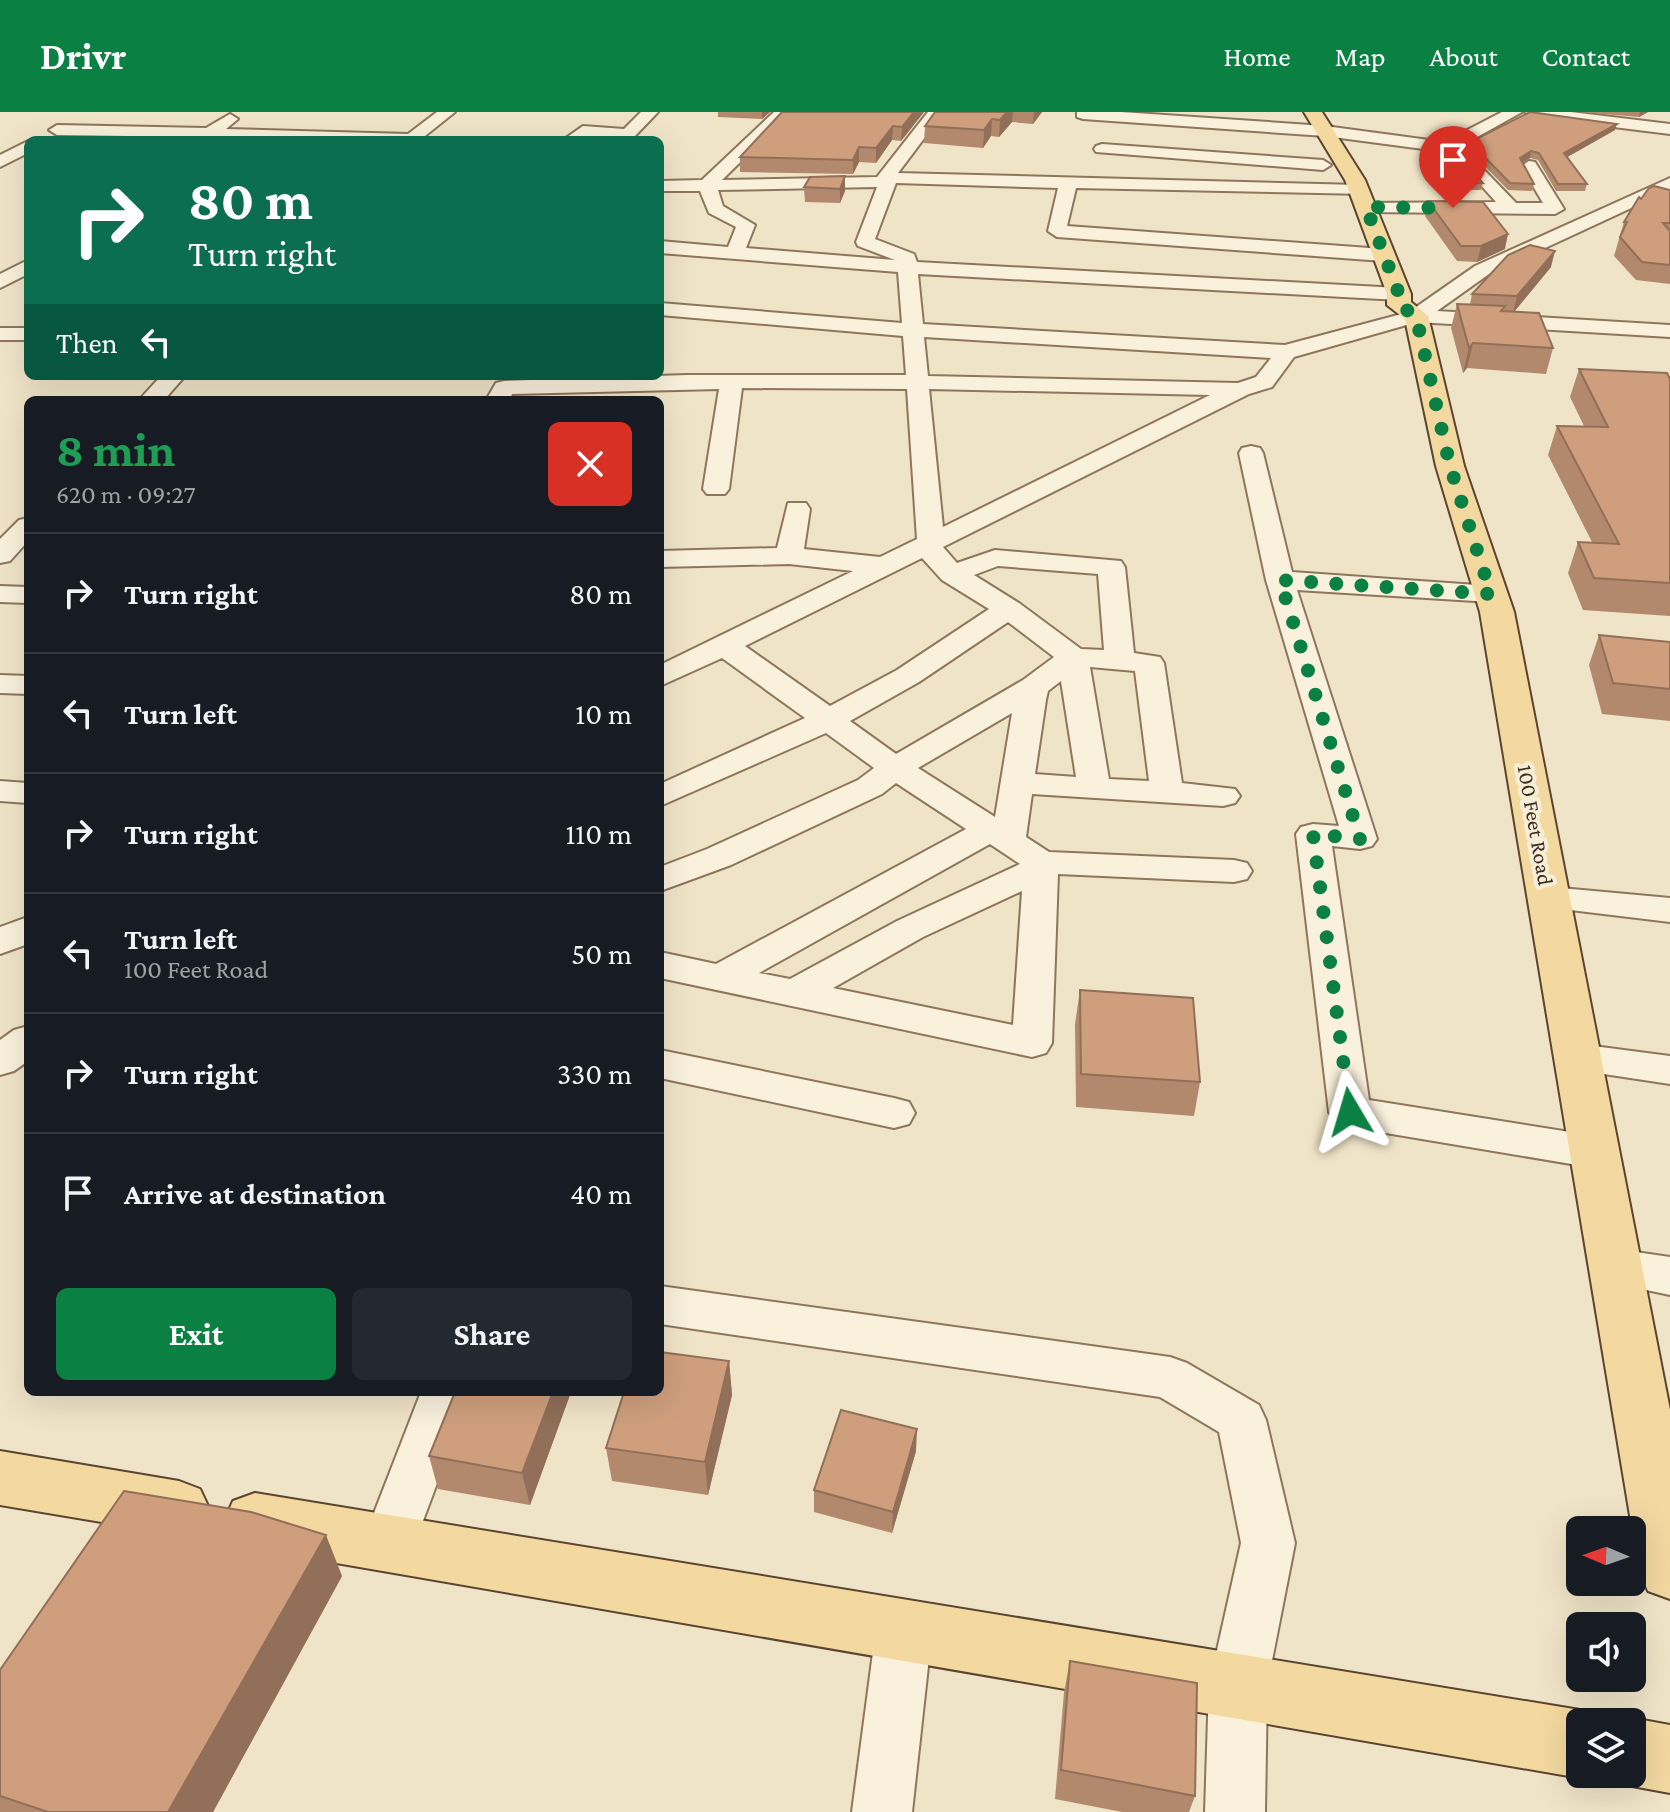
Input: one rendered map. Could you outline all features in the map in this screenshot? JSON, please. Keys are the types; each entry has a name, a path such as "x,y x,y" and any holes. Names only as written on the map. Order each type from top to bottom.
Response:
{"main road":[{"name":"100 Feet Road","path":"1317,117 1358,188 1383,255 1408,305 1450,466 1491,594 1550,898 1667,1540"},
{"path":"0,1478 1566,1742"},
{"path":"1646,1755 1670,1759"}],"street":[{"path":"46,136 89,112"},
{"path":"209,133 241,112"},
{"path":"416,136 447,112"},
{"path":"576,136 583,131 628,134 650,112"},
{"path":"707,185 783,112"},
{"path":"936,112 887,180 865,242 907,258 929,546 952,574 1009,609 1073,657 1149,663 1167,792"},
{"path":"1085,112 1083,114 1317,117 1459,150 1511,208"},
{"path":"1446,147 1514,112"},
{"path":"1533,112 1670,129"},
{"path":"1574,132 1598,120"},
{"path":"1487,126 1517,131"},
{"path":"57,130 296,136"},
{"path":"0,162 24,148"},
{"path":"1102,149 1358,188 1511,208 1555,209 1534,157"},
{"path":"664,186 887,180 1358,188"},
{"path":"1068,183 1057,231 1383,255"},
{"path":"664,309 912,330 1286,352 1408,305 1670,183"},
{"path":"707,185 715,209 746,225 735,253"},
{"path":"664,247 1408,305 1670,331"},
{"path":"0,282 24,268"},
{"path":"0,334 24,334"},
{"path":"664,675 1241,389 1264,382 1286,352"},
{"path":"155,396 170,380"},
{"path":"500,396 504,388 634,390 731,382 917,382 1241,389"},
{"path":"716,489 731,382"},
{"path":"1251,453 1280,580 1360,839 1313,834 1350,1112 1595,1152"},
{"path":"789,556 797,509"},
{"path":"0,555 24,530"},
{"path":"929,546 995,558 1111,567 1120,660"},
{"path":"664,559 789,556 887,566"},
{"path":"952,574 995,558"},
{"path":"1280,580 1491,594"},
{"path":"0,594 24,595"},
{"path":"664,794 828,720 908,676 1009,609"},
{"path":"725,646 895,768 1041,865"},
{"path":"664,878 719,857 870,787 895,768 1034,687 1073,657"},
{"path":"1073,657 1094,788"},
{"path":"0,684 24,685"},
{"path":"720,978 998,836 1017,783 1034,687"},
{"path":"1017,783 1223,796"},
{"path":"0,791 24,793"},
{"path":"664,966 1032,1043 1041,865"},
{"path":"795,993 910,929 1041,865 1234,871"},
{"path":"1550,898 1670,910"},
{"path":"0,942 24,931"},
{"path":"1578,1058 1670,1070"},
{"path":"664,1065 894,1113"},
{"path":"1615,1267 1670,1276"},
{"path":"664,1306 1170,1378 1241,1420 1268,1543 1238,1686 1235,1812"},
{"path":"389,1544 444,1396"},
{"path":"882,1812 904,1630"}],"building":[{"path":"782,112 914,112 902,127 893,126 876,148 859,147 853,160 740,157"},
{"path":"935,112 1007,112 1000,120 992,119 984,130 925,126"},
{"path":"1530,112 1617,124 1564,153 1587,184 1558,184 1539,153 1531,151 1520,158 1534,184 1510,183 1470,142"},
{"path":"1433,146 1453,150 1483,183 1464,182"},
{"path":"845,176 840,189 804,187 810,177"},
{"path":"1654,186 1670,190 1670,223 1663,223 1670,231 1670,265 1642,262 1620,237 1627,222 1624,222 1639,197 1641,199"},
{"path":"1428,201 1483,202 1508,234 1481,246 1461,246"},
{"path":"1530,245 1555,251 1517,296 1472,294 1508,255"},
{"path":"1457,304 1505,306 1501,311 1539,313 1553,348 1473,343 1469,348"},
{"path":"1579,369 1667,373 1670,379 1670,583 1594,578 1578,542 1619,544 1557,426 1608,427"},
{"path":"1599,635 1670,642 1670,689 1613,683"},
{"path":"1080,990 1193,998 1200,1082 1081,1074"},
{"path":"664,1353 729,1361 705,1462 606,1448 623,1396 664,1396"},
{"path":"453,1396 551,1396 522,1473 429,1456"},
{"path":"841,1410 917,1429 893,1512 814,1490"},
{"path":"124,1491 251,1512 326,1535 168,1812 48,1812 0,1796 0,1670"},
{"path":"1070,1661 1197,1683 1195,1796 1061,1770"}],"route":[{"path":"1350,1112 1313,834 1360,839 1280,580 1491,594 1450,466 1416,316 1399,305 1399,294 1366,207 1453,208"}]}
